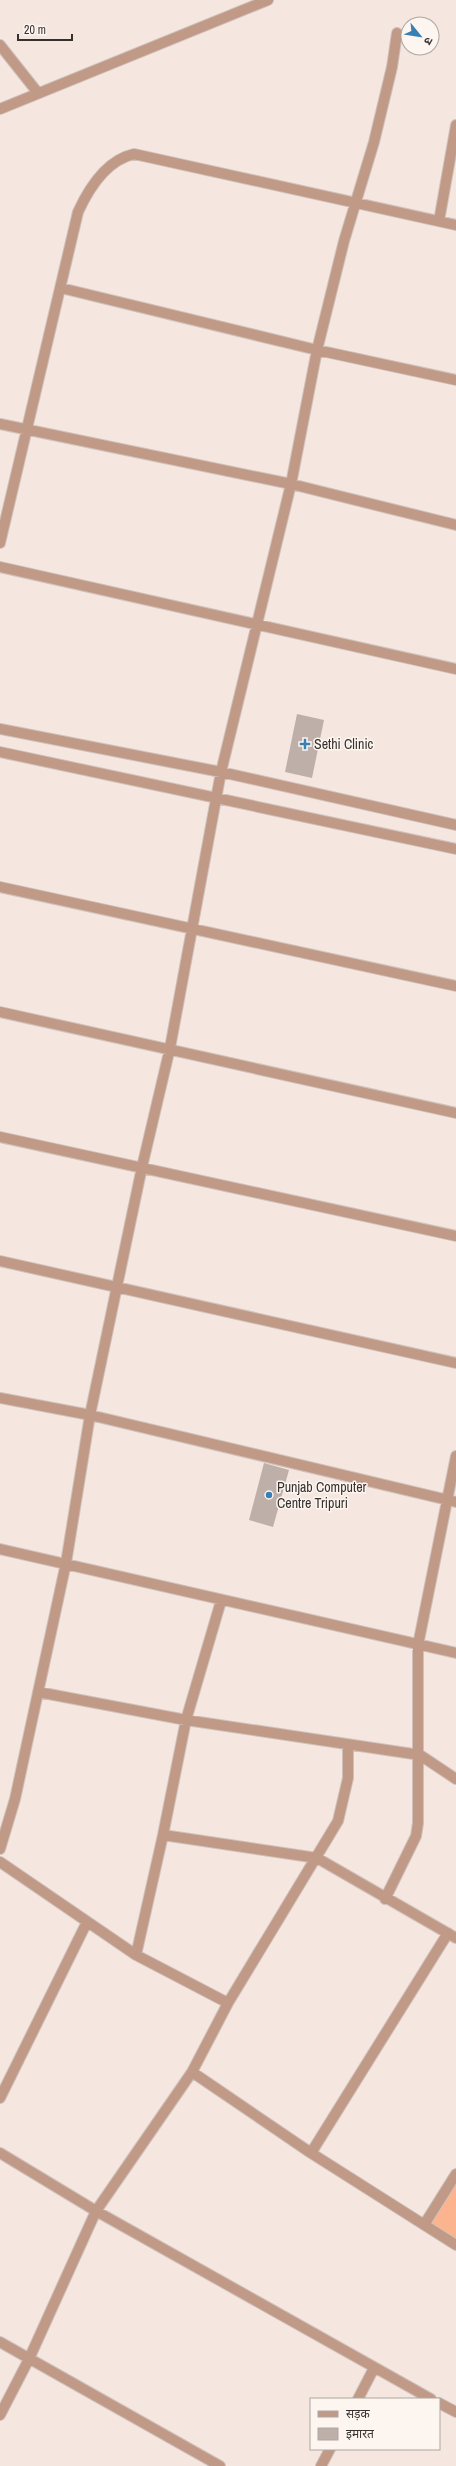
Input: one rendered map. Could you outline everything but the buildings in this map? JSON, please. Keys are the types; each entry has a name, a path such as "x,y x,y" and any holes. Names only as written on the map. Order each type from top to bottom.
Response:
{"street":[{"path":"0,109 252,3 268,0"},
{"path":"0,1849 16,1799 66,1563 90,1415 142,1167 170,1048 221,772 291,484 317,350 344,241 357,204 390,75 397,34"},
{"path":"0,45 38,93"},
{"path":"438,221 456,125"},
{"path":"0,543 78,212 86,195 103,173 122,157 134,154 456,225"},
{"path":"61,288 317,350 456,380"},
{"path":"0,424 291,484 456,525"},
{"path":"0,567 257,623 456,669"},
{"path":"0,729 221,772 456,825"},
{"path":"0,752 216,796 456,849"},
{"path":"0,887 456,986"},
{"path":"0,1012 170,1048 456,1113"},
{"path":"0,1137 456,1236"},
{"path":"0,1261 118,1286 456,1363"},
{"path":"0,1398 90,1415 451,1501"},
{"path":"385,1899 416,1836 420,1755 418,1645 451,1501 456,1456"},
{"path":"0,1549 66,1563 220,1601 456,1653"},
{"path":"136,1955 163,1836 186,1720 220,1601"},
{"path":"38,1692 186,1720 420,1755 456,1779"},
{"path":"0,2415 29,2359 96,2211 192,2072 228,2003 338,1821 348,1778 348,1745"},
{"path":"163,1836 317,1858 385,1899 452,1935 311,2153"},
{"path":"0,1862 136,1955 228,2003"},
{"path":"0,2098 87,1922"},
{"path":"192,2072 311,2153 456,2245"},
{"path":"0,2153 96,2211 429,2398"},
{"path":"424,2225 456,2174"},
{"path":"0,2342 220,2466"},
{"path":"359,2398 374,2368"},
{"path":"440,2404 456,2412"},
{"path":"321,2466 329,2450"}],"shaded area":[{"path":"456,2174 456,2245 424,2225"}],"place":[{"name":"Sethi Clinic","path":"305,744"},
{"name":"Punjab Computer Centre Tripuri","path":"269,1495"}]}
